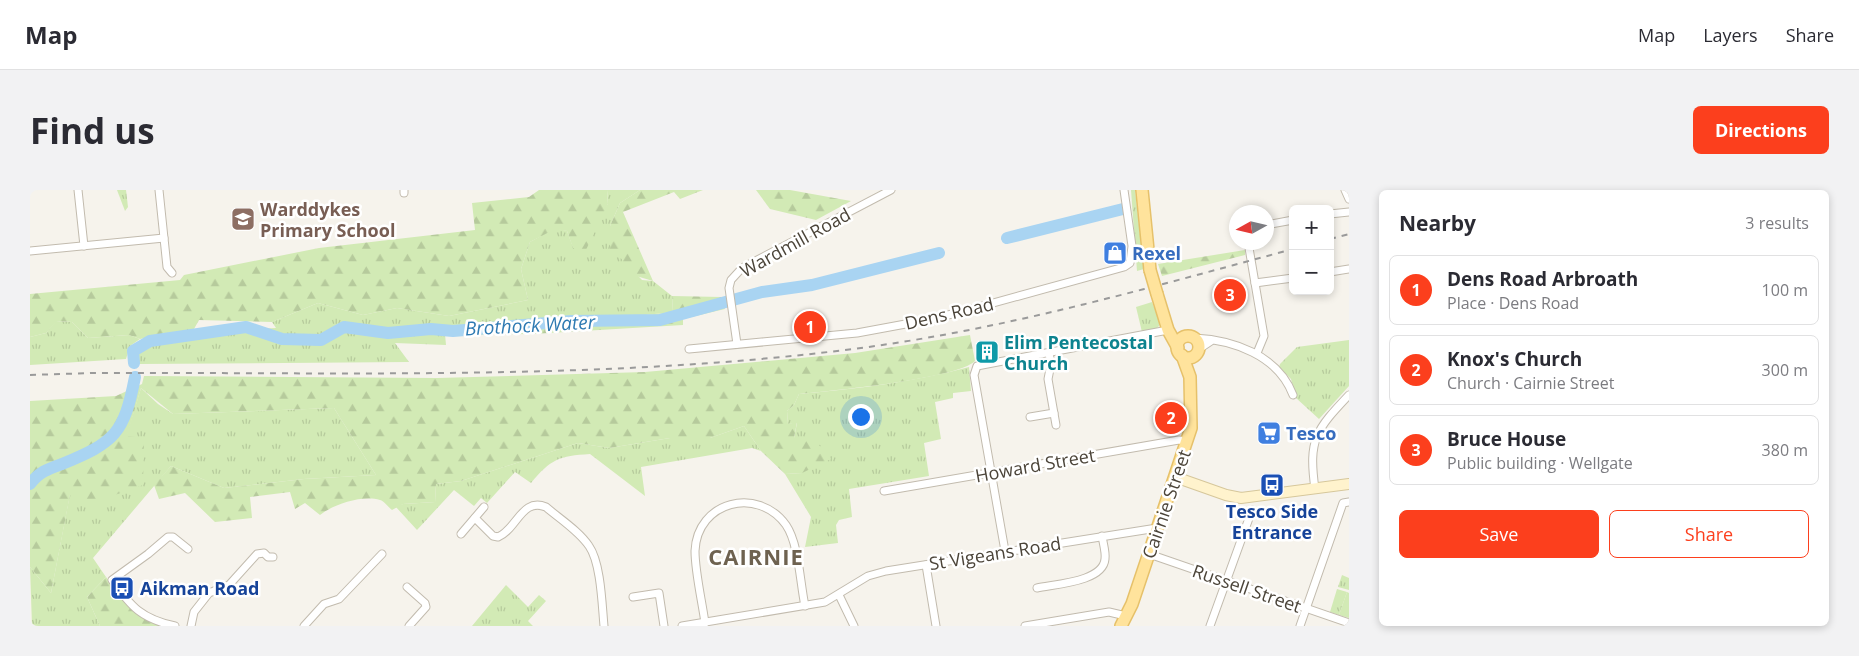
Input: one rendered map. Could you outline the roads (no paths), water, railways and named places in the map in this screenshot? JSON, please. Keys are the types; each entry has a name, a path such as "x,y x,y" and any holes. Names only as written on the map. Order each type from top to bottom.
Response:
{"main road":[{"name":"Cairnie Street","path":"1123,621 1149,554 1187,441 1192,413 1190,377 1180,352 1168,330 1150,270 1142,190"},
{"path":"1165,317 1177,331 1190,337 1197,352 1191,357 1180,352 1181,339 1190,337"},
{"name":"Cairnie Street","path":"1190,377 1197,352"},
{"path":"1175,477 1226,495 1241,498 1349,484"}],"street":[{"path":"78,190 84,246"},
{"path":"159,190 167,267 172,273"},
{"name":"Wardmill Road","path":"737,344 729,292 731,280 742,268 891,190"},
{"name":"Dens Road","path":"689,349 857,333 911,323 958,313 1124,267 1130,263 1132,246 1124,190"},
{"path":"1345,190 1349,199"},
{"path":"1334,214 1349,212"},
{"path":"1274,224 1289,221"},
{"path":"30,251 164,238"},
{"path":"1249,250 1264,336 1257,353"},
{"path":"1334,271 1349,269"},
{"path":"1255,283 1289,279"},
{"path":"1005,551 974,375 977,366 1168,330"},
{"path":"1190,337 1228,343 1257,353 1288,384 1293,395"},
{"path":"1197,352 1211,341"},
{"path":"1049,353 1051,364 1048,378 1056,425"},
{"path":"1314,489 1312,463 1317,436 1330,413 1349,395"},
{"path":"1030,417 1054,412"},
{"name":"Howard Street","path":"884,491 1179,440 1187,441"},
{"path":"1300,626 1346,502"},
{"path":"682,626 706,623 805,606 793,540 787,527 768,508 753,503 737,503 716,511 705,522 698,537 696,551 706,623"},
{"path":"494,545 498,537 529,507 534,504 546,507 583,538 590,548 596,568 604,626"},
{"path":"461,534 484,507"},
{"path":"1210,626 1252,510"},
{"path":"475,518 493,536 498,537"},
{"name":"St Vigeans Road","path":"805,606 825,602 868,576 1005,551 1157,528"},
{"path":"1037,588 1094,576 1103,568 1105,559 1102,536"},
{"path":"175,626 155,622 136,611 112,580 168,537 173,537 188,549"},
{"path":"192,626 194,612 209,594 229,585 258,554 264,553 273,557"},
{"path":"304,626 324,604 339,599 382,554"},
{"name":"Russell Street","path":"1149,554 1306,608 1346,624"},
{"path":"926,565 936,626"},
{"path":"407,587 425,603 426,607 409,626"},
{"path":"633,597 659,593 664,626"},
{"path":"839,595 854,626"},
{"path":"1025,626 1109,612 1123,621"}],"waterway":[{"name":"Brothock Water","path":"1007,238 1123,209"},
{"name":"Brothock Water","path":"134,363 133,351 150,341 246,327 282,339 321,340 344,327 388,333 431,329 453,331 571,321 660,320 762,292 812,285 939,253"},
{"name":"Brothock Water","path":"30,484 44,471 94,449 114,434 126,412 135,377"}],"railway":[{"path":"1334,238 1349,234"},
{"path":"30,375 92,373 473,373 664,366 758,359 853,349 965,331 1075,306 1289,250"}],"place":[{"name":"Warddykes Primary School","path":"243,219"},
{"name":"Rexel","path":"1115,253"},
{"name":"Bruce House","path":"1230,295"},
{"name":"Dens Road Arbroath","path":"810,327"},
{"name":"Elim Pentecostal Church","path":"987,352"},
{"name":"Knox's Church","path":"1171,418"},
{"name":"Tesco","path":"1269,433"},
{"name":"Tesco Side Entrance","path":"1272,485"},
{"name":"Aikman Road","path":"122,588"}],"district":[{"name":"CAIRNIE","path":"756,556"}]}
